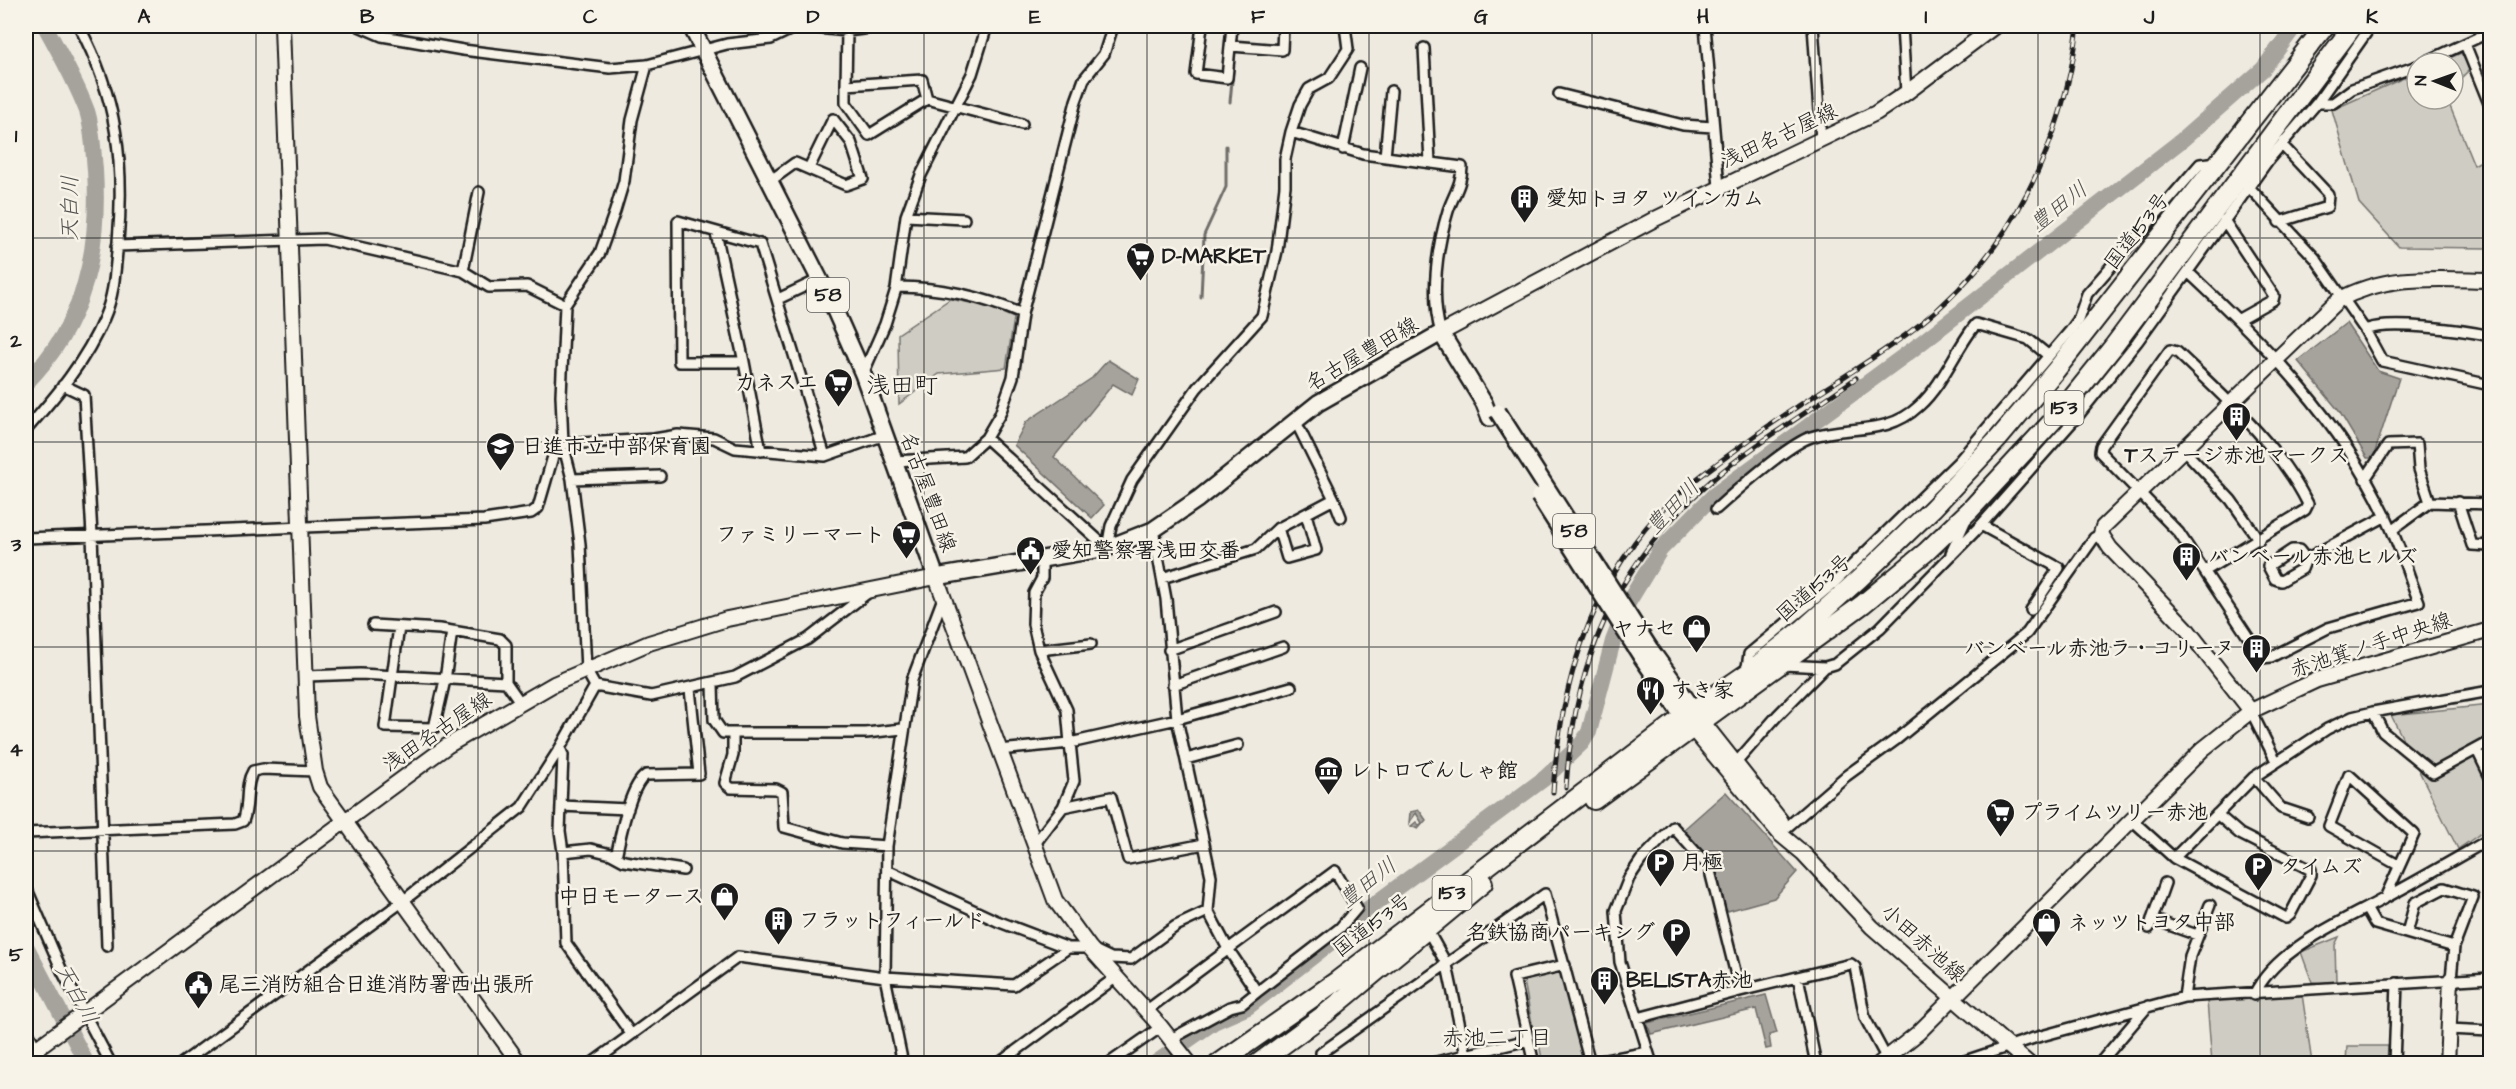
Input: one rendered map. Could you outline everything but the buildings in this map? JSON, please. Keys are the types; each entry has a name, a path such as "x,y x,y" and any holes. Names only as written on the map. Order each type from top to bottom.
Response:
{"highway":[{"name":"国道153号","path":"1257,1064 1325,1014 1428,931 1490,877 1693,719 1804,628 1933,508 1996,430 2142,260 2325,26"},
{"name":"国道153号","path":"1218,1064 1338,980 1693,719 1779,664 1863,604 1926,552 1971,509 2040,435 2113,347 2216,220 2270,148 2329,58 2353,26"},
{"path":"2246,127 2270,148"}],"main road":[{"name":"名古屋豊田線","path":"691,26 820,279 863,374 936,576 1107,549 1153,530 1198,499 1295,420 1352,381 1440,328 1484,403 1494,415 1645,652 1693,719"}],"street":[{"path":"26,430 81,363 104,320 116,282 122,196 114,126 105,82 79,26"},
{"path":"282,26 307,716 315,771 320,787 520,1064"},
{"path":"358,26 382,36 463,50 610,68 647,65 727,44 771,39 798,26 847,31 886,26"},
{"path":"863,374 885,324 897,287 906,216 921,175 972,74 987,26"},
{"path":"895,460 965,457 986,438 1000,414 1013,377 1022,314 1076,100 1084,79 1104,54 1113,26"},
{"path":"1202,26 1196,74 1227,78 1232,46 1232,26"},
{"path":"1232,46 1282,50 1283,26"},
{"path":"1107,549 1111,526 1132,480 1197,388 1262,316 1277,251 1285,186 1285,159 1291,132 1300,105 1309,89 1329,78 1348,49 1345,26"},
{"path":"1705,26 1719,187"},
{"path":"1813,26 1821,140"},
{"path":"1902,26 1906,93"},
{"name":"浅田名古屋線","path":"1440,328 1719,187 1876,113 1995,26"},
{"path":"2205,571 2259,540 2305,510 2308,504 2273,449 2177,352 2170,350 2101,446 2100,452 2179,533 2262,658 2328,628 2419,602 2386,516 2320,408 2239,319 2188,272 2216,220 2232,210 2270,148 2317,103 2371,26"},
{"path":"847,31 846,103 869,135 927,99 1022,124"},
{"path":"2450,51 2490,32"},
{"path":"2465,44 2490,106"},
{"path":"1424,48 1430,162"},
{"path":"2329,58 2349,56"},
{"path":"595,686 586,670 580,544 572,479 563,444 561,395 565,305 600,253 615,211 624,181 632,120 647,65"},
{"path":"1343,149 1360,68"},
{"path":"2317,103 2333,103 2352,89 2405,70"},
{"path":"846,85 922,80 927,99"},
{"path":"1385,157 1391,91"},
{"path":"1559,94 1683,125 1713,127"},
{"path":"770,181 795,163 846,185 863,179 851,142 833,119 809,168"},
{"path":"1291,132 1343,149 1385,157 1460,165 1463,170 1456,198 1449,210 1438,265 1440,328"},
{"path":"2270,148 2328,194 2327,207 2279,222"},
{"path":"1996,430 2049,356 2073,339 2087,294 2200,164 2206,161 2219,162"},
{"path":"2248,186 2279,222 2315,258 2365,330 2382,361 2490,385 2490,452"},
{"path":"463,271 479,192"},
{"path":"2216,220 2232,210"},
{"path":"906,216 964,219"},
{"path":"2216,220 2274,296 2273,300 2239,319"},
{"path":"744,362 679,362 678,221 760,244 825,456"},
{"path":"716,233 761,452"},
{"path":"2138,238 2142,260"},
{"path":"117,246 324,239 463,271 489,287 527,286 565,305"},
{"name":"153","path":"1825,667 1835,664 1880,628 1948,560 2036,466 2123,360 2188,272"},
{"path":"778,299 820,279"},
{"path":"1786,828 1838,782 1897,739 2027,633 2094,538 2101,534 2111,517 2276,358 2343,297 2374,285 2402,279 2490,280"},
{"path":"897,287 949,291 988,299 1022,314"},
{"path":"1716,509 1743,484 1806,439 1863,427 1887,426 1918,407 1948,371 1977,324 2028,339 2049,356"},
{"path":"2365,330 2381,326 2464,331 2490,336"},
{"path":"63,385 84,395 92,535 107,946"},
{"path":"1295,420 1341,517"},
{"path":"26,538 301,529 484,520 531,513 538,508 554,453 563,444 654,440 678,435 714,438 735,448 761,452 825,456 885,435"},
{"path":"2036,466 2040,435"},
{"path":"986,438 1107,549"},
{"path":"2365,479 2388,445 2417,444 2419,470 2430,502"},
{"path":"2182,449 2231,500 2259,540"},
{"path":"572,479 660,476"},
{"path":"1162,578 1256,549 1278,528 1334,499"},
{"path":"2392,530 2430,502 2490,504"},
{"path":"2458,502 2472,545 2489,546 2490,537"},
{"path":"1948,560 1971,509"},
{"path":"1278,528 1287,558 1316,550 1305,514"},
{"path":"2306,559 2386,516"},
{"path":"1981,525 2059,568 2031,610"},
{"path":"1153,530 1166,599 1177,719 1211,876 1208,910 1228,949 1257,992"},
{"path":"2101,534 2110,548 2186,628 2251,711 2276,761"},
{"path":"1034,845 1063,807 1074,781 1067,710 1039,650 1033,614 1034,593 1042,579 1042,559"},
{"path":"936,576 1055,900 1090,948 1115,978 1147,1010 1190,1064"},
{"name":"浅田名古屋線","path":"30,1053 447,746 520,702 649,643 727,619 936,576"},
{"path":"595,686 651,696 713,684 735,677 808,639 849,610 873,588"},
{"path":"903,1064 885,977 886,846 902,729 912,680 943,598"},
{"path":"1169,650 1276,612"},
{"path":"373,625 452,631 500,639 506,645 506,682 520,702"},
{"path":"399,627 385,727 434,729 446,681 452,631"},
{"name":"赤池箕ノ手中央線","path":"1885,1062 1952,999 2203,749 2251,711 2317,680 2490,634"},
{"path":"1039,650 1091,644"},
{"path":"1173,685 1283,647"},
{"path":"1779,664 1825,667"},
{"path":"1735,765 1777,716 1825,667"},
{"path":"306,676 360,674 446,681 506,682"},
{"path":"713,684 716,725 723,733 866,733 902,729"},
{"path":"182,1064 403,900 522,807 560,748 595,686"},
{"path":"999,750 1070,743 1177,719 1291,687"},
{"path":"611,854 617,852 628,809 640,779 646,775 699,774 690,688"},
{"path":"2174,858 2254,777 2327,729 2352,717 2373,712 2490,691"},
{"path":"2373,712 2383,732 2433,773 2490,742"},
{"name":"小田赤池線","path":"1693,719 1735,765 1786,828 1795,845"},
{"name":"小田赤池線","path":"1693,719 1780,834 1795,845 1872,927 2029,1064"},
{"path":"733,733 733,755 725,783 730,788 776,789 782,792 784,827 842,843 886,846"},
{"path":"1186,759 1238,745"},
{"path":"560,748 563,755 560,831 563,852 566,943 631,1034"},
{"path":"2476,750 2490,777"},
{"path":"26,833 235,824 243,821 247,812 248,779 254,771 263,769 315,771"},
{"path":"2385,898 2414,834 2349,775 2329,826 2398,865"},
{"path":"2254,777 2281,808 2308,817"},
{"path":"1063,807 1111,796 1128,859 1204,844"},
{"path":"561,806 628,809"},
{"path":"2132,820 2174,858 2286,918 2290,915 2311,870 2240,834 2217,814"},
{"path":"1652,1064 1620,962 1616,912 1619,899 1635,869 1672,827 1709,867 1740,991"},
{"path":"2254,994 2260,981 2276,963 2325,930 2490,839"},
{"path":"563,852 591,849 611,854 624,861 683,870"},
{"path":"887,870 997,921 1068,948 1090,948 1111,958 1131,959 1176,926 1208,910"},
{"path":"1147,1010 1335,871 1357,908 1340,928 1242,1004 1230,1007 1173,1041"},
{"path":"2165,883 2151,923 2197,934"},
{"path":"26,887 62,971 111,1064"},
{"path":"2407,933 2415,903 2444,888 2473,897 2454,947 2447,1064"},
{"path":"1324,1064 1321,1053 1545,894 1565,965 1588,1063 1648,1052"},
{"path":"2184,997 2190,956 2210,905"},
{"path":"2366,908 2375,924 2454,947"},
{"path":"1428,931 1447,965 1467,1059"},
{"path":"591,1064 738,957 885,977 1014,985 1068,948"},
{"path":"1638,1018 1851,964 1855,967 1865,1018 1885,1062"},
{"path":"1534,1064 1514,977 1565,965"},
{"path":"1798,977 1816,1064"},
{"path":"998,1064 1115,978"},
{"path":"1956,1064 2034,1038 2184,997 2490,978"},
{"path":"2394,1064 2397,983"},
{"path":"2099,1064 2148,1005"},
{"path":"1108,1064 1161,1027"},
{"path":"26,1029 30,1053 45,1064"},
{"path":"2448,1029 2490,1031"},
{"path":"1428,1064 1467,1059 1528,1040"}],"shaded area":[{"path":"2465,60 2470,69 2465,74"},
{"path":"2405,77 2405,111 2452,111 2474,165 2490,156 2490,248 2399,247 2359,203 2332,110"},
{"path":"950,299 986,306 1014,318 1006,368 939,374 899,404 898,334"},
{"path":"2346,323 2378,371 2399,378 2373,458 2367,458 2339,411 2298,361"},
{"path":"1108,360 1139,379 1132,395 1113,384 1054,457 1104,505 1092,518 1014,445 1026,422 1092,378"},
{"path":"2490,705 2490,827 2458,849 2391,715"},
{"path":"1726,792 1797,872 1774,898 1724,912 1716,870 1683,830"},
{"path":"1419,810 1426,820 1418,829 1411,826 1416,822 1419,825 1422,823 1416,813 1409,823 1410,812"},
{"path":"2339,937 2335,945 2336,981 2331,984 2312,982 2301,952"},
{"path":"1561,970 1584,1058 1543,1063 1538,1039 1535,1039 1524,981 1526,978"},
{"path":"2302,994 2312,1063 2212,1063 2207,1001"},
{"path":"1766,995 1777,1033 1769,1035 1771,1048 1766,1049 1756,1009 1651,1034 1647,1023"},
{"path":"2347,1046 2388,1046 2387,1063 2346,1063"}],"waterway":[{"name":"天白川","path":"26,383 46,360 75,311 91,257 95,229 95,170 89,118 73,78 45,26"},
{"name":"豊田川","path":"1154,1064 1214,1022 1248,1007 1343,933 1357,917 1545,778 1582,743 1589,732 1613,641 1628,603 1660,550 1713,496 1912,350 2182,140 2263,69 2295,26"},
{"path":"1230,102 1235,49"},
{"path":"1201,297 1204,235 1226,187 1226,146"},
{"name":"天白川","path":"26,946 87,1064"}],"railway":[{"path":"1553,792 1562,716 1582,644 1595,609 1633,544 1658,514 1689,485 1770,425 1919,325 1952,296 1981,264 2006,229 2028,191 2046,152 2071,69 2078,26"},
{"path":"1566,788 1571,742 1590,657 1625,581 1649,546 1678,513 1728,467 1856,378"}],"place":[{"name":"愛知トヨタ ツインカム","path":"1525,224"},
{"name":"D-MARKET","path":"1141,282"},
{"name":"カネスエ","path":"839,408"},
{"name":"Tステージ赤池マークス","path":"2237,442"},
{"name":"日進市立中部保育園","path":"501,472"},
{"name":"ファミリーマート","path":"906,560"},
{"name":"愛知警察署浅田交番","path":"1030,576"},
{"name":"バンベール赤池ヒルズ","path":"2187,582"},
{"name":"ヤナセ","path":"1697,654"},
{"name":"バンベール赤池ラ・コリーヌ","path":"2256,674"},
{"name":"すき家","path":"1650,716"},
{"name":"レトロでんしゃ館","path":"1329,796"},
{"name":"プライムツリー赤池","path":"2000,838"},
{"name":"月極","path":"1660,888"},
{"name":"タイムズ","path":"2259,892"},
{"name":"中日モータース","path":"725,922"},
{"name":"フラットフィールド","path":"778,946"},
{"name":"ネッツトヨタ中部","path":"2047,948"},
{"name":"名鉄協商パーキング","path":"1676,958"},
{"name":"BELISTA赤池","path":"1605,1006"},
{"name":"尾三消防組合日進消防署西出張所","path":"198,1010"}],"district":[{"name":"浅田町","path":"902,386"},
{"name":"赤池二丁目","path":"1497,1038"}]}
